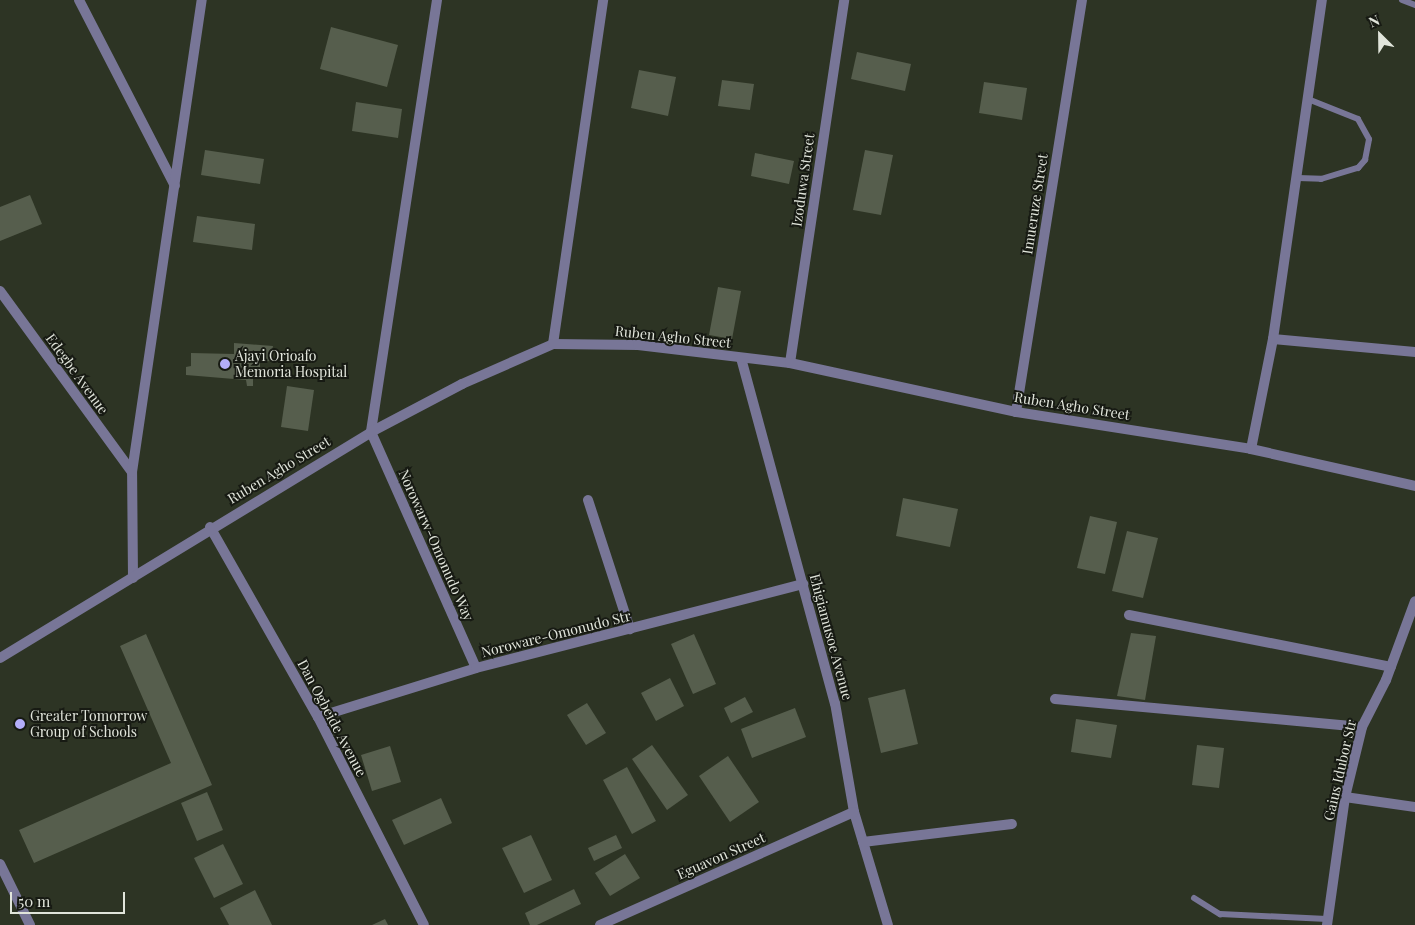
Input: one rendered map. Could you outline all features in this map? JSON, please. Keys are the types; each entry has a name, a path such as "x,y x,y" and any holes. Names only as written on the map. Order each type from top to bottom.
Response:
{"street":[{"path":"80,0 175,186"},
{"path":"133,578 132,472 202,0"},
{"path":"371,432 437,0"},
{"path":"553,344 603,0"},
{"name":"Izoduwa Street","path":"790,363 844,0"},
{"name":"Imueruze Street","path":"1016,412 1082,0"},
{"path":"1251,449 1273,339 1298,178 1322,0"},
{"name":"Edegbe Avenue","path":"0,291 132,472"},
{"path":"1273,339 1415,352"},
{"name":"Ruben Agho Street","path":"0,658 133,578 210,527 371,432 462,384 553,344 638,344 790,363 1016,412 1251,449 1415,486"},
{"name":"Ehigiamusoe Avenue","path":"741,358 835,703 854,812 888,925"},
{"name":"Norowarw-Omonudo Way","path":"371,432 476,668"},
{"path":"588,500 630,629"},
{"name":"Dan Ogbeide Avenue","path":"210,527 318,717 424,925"},
{"name":"Noroware-Omonudo Str","path":"318,717 476,668 803,584"},
{"name":"Gaius Idubor Str","path":"1327,922 1345,797 1362,727 1391,667 1415,601"},
{"path":"1129,616 1391,667"},
{"path":"1055,698 1362,727"},
{"path":"1345,797 1415,807"},
{"name":"Eguavon Street","path":"600,925 854,812"},
{"path":"863,842 1012,824"},
{"path":"0,864 30,925"}],"lane":[{"path":"1402,0 1415,5"},
{"path":"1298,178 1321,179 1358,168 1365,160 1369,139 1358,119 1308,99"},
{"path":"1194,898 1220,914 1327,922"}],"building":[{"path":"331,27 398,45 387,87 320,69"},
{"path":"857,52 911,64 905,91 851,79"},
{"path":"639,70 676,77 668,116 631,108"},
{"path":"722,80 754,84 750,110 718,106"},
{"path":"984,82 1027,88 1022,120 979,113"},
{"path":"356,102 402,109 398,138 352,131"},
{"path":"205,150 264,159 260,184 201,175"},
{"path":"865,150 893,155 881,215 853,210"},
{"path":"755,153 794,161 789,184 751,176"},
{"path":"30,195 42,224 0,241 0,207"},
{"path":"197,216 255,224 252,250 193,242"},
{"path":"718,287 741,291 732,339 709,335"},
{"name":"Ajayi Orioafo Memoria Hospital","path":"234,343 273,346 270,361 260,362 260,378 253,378 253,386 247,386 246,380 186,375 186,367 191,366 191,353 234,354"},
{"path":"287,386 314,390 308,431 281,427"},
{"path":"903,498 958,509 950,547 896,536"},
{"path":"1090,516 1117,522 1105,574 1077,568"},
{"path":"1127,531 1158,538 1143,598 1112,591"},
{"path":"1131,633 1156,636 1145,700 1117,696"},
{"path":"146,634 212,785 34,863 19,830 171,763 120,646"},
{"path":"694,634 716,684 693,694 671,644"},
{"path":"670,678 684,706 656,721 641,693"},
{"path":"905,689 918,744 881,753 868,698"},
{"path":"745,697 753,712 731,723 724,708"},
{"path":"587,703 606,733 586,745 567,715"},
{"path":"795,708 806,737 752,758 741,729"},
{"path":"1076,719 1117,725 1111,758 1071,752"},
{"path":"652,745 688,795 667,810 632,759"},
{"path":"1197,745 1224,748 1219,788 1192,785"},
{"path":"390,746 401,782 372,791 361,755"},
{"path":"728,756 759,802 730,822 699,776"},
{"path":"627,767 656,821 632,834 603,780"},
{"path":"207,792 223,830 197,841 181,803"},
{"path":"441,798 452,823 404,845 392,820"},
{"path":"531,835 552,880 524,893 502,848"},
{"path":"616,835 622,848 594,861 588,848"},
{"path":"223,844 243,884 214,898 194,858"},
{"path":"625,854 640,878 610,896 595,873"},
{"path":"574,889 581,904 537,925 530,925 525,913"},
{"path":"255,890 272,925 229,925 220,908"},
{"path":"385,919 388,925 372,925"}],"place":[{"name":"Ajayi Orioafo Memoria Hospital","path":"225,364"},
{"name":"Greater Tomorrow Group of Schools","path":"20,724"}]}
